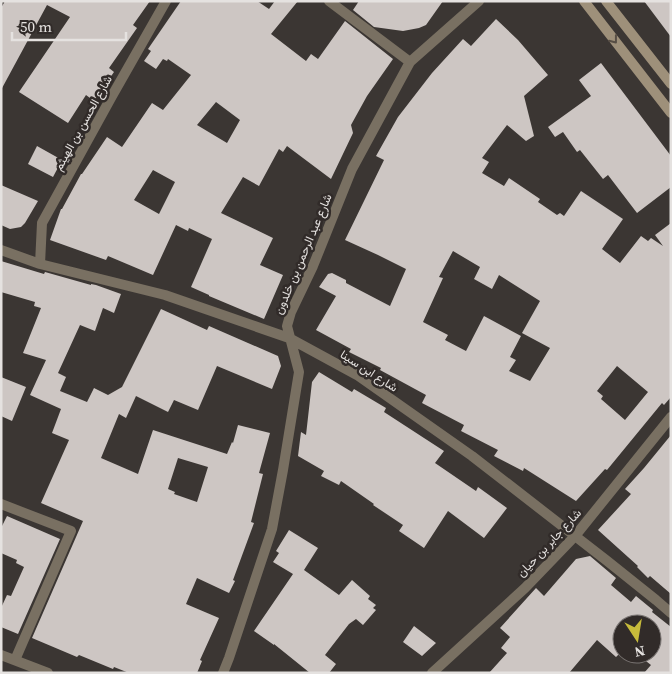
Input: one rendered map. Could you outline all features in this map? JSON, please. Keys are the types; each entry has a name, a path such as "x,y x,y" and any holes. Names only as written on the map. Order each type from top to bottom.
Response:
{"main road":[{"path":"584,1 671,113"},
{"path":"606,1 671,84"}],"street":[{"name":"شارع الحسن بن الهيثم","path":"40,264 42,224 166,1"},
{"path":"329,1 410,62"},
{"name":"شارع عبد الرحمن بن خلدون","path":"223,673 272,529 299,372 287,326 291,312 313,266 352,169 410,62 479,1"},
{"name":"شارع ابن سينا","path":"1,250 40,264 165,295 290,338 365,380 472,456 649,594 671,614"},
{"name":"شارع جابر بن حيان","path":"432,673 525,588 575,536 671,417"},
{"path":"1,504 71,531 15,660"},
{"path":"1,655 48,673"}],"building":[{"path":"5,1 150,1 133,25 137,28 109,68 114,72 94,101 86,95 68,123 19,92 70,17 47,5 1,90 1,8"},
{"path":"181,1 257,1 269,9 275,1 298,1 271,34 306,61 311,54 318,59 345,21 393,59 367,96 351,125 353,133 331,179 287,146 283,152 279,149 259,186 243,177 221,213 273,238 260,265 283,275 264,319 191,287 212,239 189,228 188,231 176,225 153,275 108,256 106,260 50,240 61,209 81,174 107,137 122,147 152,103 163,110 191,75 168,59 167,61 163,59 156,69 144,61 151,51 148,49","holes":["216,102 240,120 227,143 197,125","153,170 175,182 159,214 134,200"]},
{"path":"359,1 443,1 426,25 403,31 374,27 353,10"},
{"path":"644,1 671,1 671,37"},
{"path":"496,19 518,40 548,75 524,96 534,136 526,141 507,125 482,158 489,162 482,173 504,186 509,178 540,199 538,202 557,215 560,213 564,216 581,191 623,219 602,249 620,263 641,236 648,241 651,238 663,246 655,235 671,223 671,397 664,405 662,403 607,470 605,469 576,501 524,468 523,471 494,456 498,450 461,431 464,425 422,403 426,395 380,370 381,368 349,352 351,349 316,330 336,296 319,287 328,274 332,273 346,280 346,283 390,306 406,269 345,240 384,160 376,156 398,117 432,73 463,39 471,46","holes":["453,251 480,267 474,279 492,289 499,275 540,301 522,333 550,348 530,381 509,371 516,360 510,357 521,336 484,316 466,351 445,340 448,335 423,322 443,278 439,277","617,366 648,392 625,420 601,399 603,396 597,391"]},
{"path":"601,63 671,156 671,187 637,213 608,175 603,179 580,150 577,152 563,132 555,137 548,127 591,96 579,80"},
{"path":"37,146 62,160 53,177 28,164"},
{"path":"1,185 38,201 21,227 10,229 1,225"},
{"path":"1,261 44,274 45,272 96,285 121,294 114,313 103,308 95,331 80,325 58,373 66,377 60,391 87,402 94,388 108,395 122,387 161,309 207,330 209,326 278,356 281,366 272,389 217,366 198,410 174,400 168,412 136,396 126,418 119,414 101,458 138,474 153,430 227,454 233,443 238,425 270,433 259,473 263,474 251,522 254,523 233,580 235,581 229,593 197,578 186,604 219,618 200,660 202,661 197,673 129,673 114,667 113,669 79,655 77,657 32,638 83,521 41,503 69,440 52,433 61,409 30,395 46,360 23,353 41,308 34,306 35,302 1,292","holes":["178,458 208,467 197,502 174,494 175,492 168,489"]},
{"path":"319,372 352,392 354,389 386,408 384,412 444,451 435,463 476,491 478,487 507,508 484,538 448,511 424,548 399,531 403,525 341,481 339,485 321,476 324,471 298,456 301,432 306,435 312,382"},
{"path":"1,377 26,387 12,421 1,416"},
{"path":"671,435 671,594 650,576 648,578 638,566 598,530 631,494 625,489"},
{"path":"7,516 60,539 18,634 1,627 1,608 7,595 11,596 24,567 16,563 17,560 1,553 1,528"},
{"path":"289,530 318,548 304,570 339,595 352,580 370,596 368,599 376,605 373,608 376,610 363,625 356,619 349,624 325,655 336,664 329,673 310,673 274,644 254,631 293,574 273,562 279,553 276,551"},
{"path":"590,556 616,578 611,585 631,602 636,596 653,610 652,612 655,614 612,614 612,653 597,640 569,673 489,673 507,653 501,648 510,637 500,628 536,588 544,596 576,559"},
{"path":"662,620 671,627 671,673 644,673 651,665 650,664 662,664"},
{"path":"414,626 436,643 422,656 403,642"}]}
